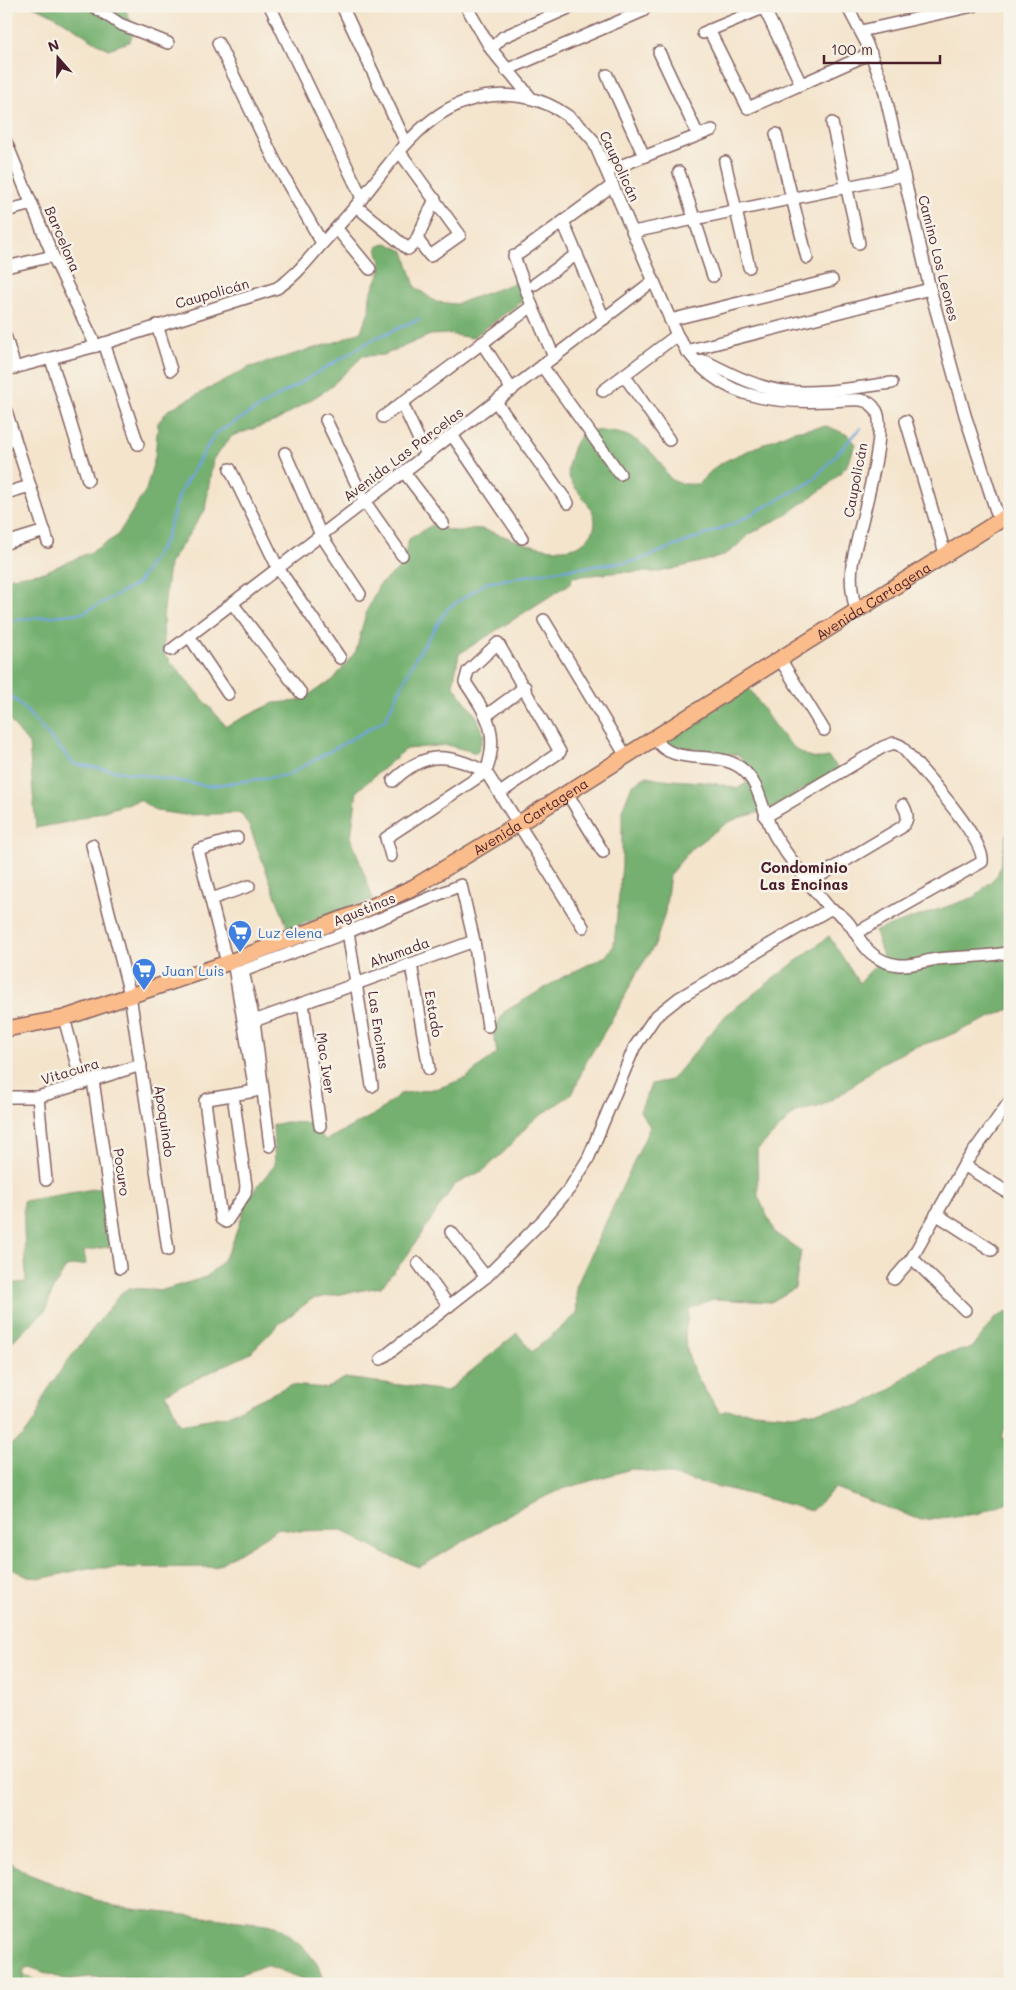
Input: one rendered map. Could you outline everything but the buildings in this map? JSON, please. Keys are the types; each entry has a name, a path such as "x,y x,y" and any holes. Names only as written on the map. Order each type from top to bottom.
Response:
{"main road":[{"name":"Avenida Cartagena","path":"6,1029 64,1018 347,925 518,824 1004,517"}],"street":[{"path":"93,6 120,24 168,43"},
{"path":"270,6 359,202 403,246 411,248 417,239 434,199"},
{"path":"342,6 403,147 434,199 460,235 430,256 417,239"},
{"path":"466,6 491,50 531,98"},
{"path":"491,50 502,38 573,6"},
{"name":"Camino Los Leones","path":"847,6 861,31 883,85 930,289 965,415 1004,517"},
{"path":"861,31 973,6"},
{"path":"801,84 766,7 706,32 748,108 871,53"},
{"path":"506,70 629,11 643,11"},
{"path":"218,43 276,163 322,243"},
{"path":"659,52 698,135"},
{"path":"607,75 644,156"},
{"name":"Caupolicán","path":"11,369 51,359 277,288 298,272 359,202 403,147 432,118 463,101 497,95 531,98 556,108 578,124 593,140 677,336 696,362 720,382 749,395 804,402 862,400 876,410 880,423 877,448 852,566 852,591 856,610"},
{"path":"832,123 859,243"},
{"path":"607,171 712,130"},
{"path":"776,134 807,258"},
{"name":"Barcelona","path":"6,142 9,157 32,204 53,256 100,344 138,444"},
{"path":"724,162 749,267"},
{"path":"679,172 713,276"},
{"path":"633,232 904,175"},
{"path":"554,357 532,306 517,254 613,185"},
{"path":"6,211 32,204"},
{"path":"563,222 604,319"},
{"path":"337,228 370,269"},
{"path":"535,284 576,254"},
{"path":"6,268 53,256"},
{"path":"670,320 832,280"},
{"name":"Avenida Las Parcelas","path":"171,650 653,281"},
{"path":"686,350 930,289"},
{"path":"383,417 532,306"},
{"path":"157,325 171,370"},
{"path":"603,391 677,336"},
{"path":"6,338 11,369"},
{"path":"482,343 512,390"},
{"path":"51,359 88,480"},
{"path":"696,362 705,361 761,385 784,391 841,389 892,383"},
{"path":"542,366 620,474"},
{"path":"624,375 669,440"},
{"path":"496,402 568,503"},
{"path":"402,403 426,455"},
{"path":"6,411 46,536 6,542"},
{"path":"326,420 365,502 402,555"},
{"path":"906,421 946,553"},
{"path":"452,435 522,538"},
{"path":"285,453 321,535 360,594"},
{"path":"230,469 278,568 340,658"},
{"path":"404,472 443,523"},
{"path":"6,493 30,486"},
{"path":"232,603 301,693"},
{"path":"544,620 626,756"},
{"path":"189,636 228,694"},
{"path":"391,856 386,838 486,772 492,742 487,715 465,682 468,671 498,643 525,687 560,752 500,793"},
{"path":"780,659 824,730"},
{"path":"487,715 525,687"},
{"path":"655,738 660,746 668,752 722,759 741,768 755,786 765,817 774,835 808,883 830,909 846,918 872,954 884,962 898,965 939,959 982,958 1010,952"},
{"path":"765,817 883,747 894,743 901,746 937,788 976,841 982,853 982,862 856,932"},
{"path":"393,782 414,766 435,758 460,759 486,772 583,927"},
{"path":"567,793 603,852"},
{"path":"808,883 902,827 907,821 908,814 903,805"},
{"path":"233,1095 246,1186 245,1194 226,1222 222,1219 205,1105 208,1099 255,1091 230,962 198,850 237,838"},
{"name":"Apoquindo","path":"92,845 130,995 168,1250"},
{"name":"Agustinas","path":"254,1021 243,971 347,925 462,885 474,941"},
{"path":"211,899 249,886"},
{"path":"380,1359 486,1277 544,1220 580,1175 634,1048 655,1017 679,998 830,909"},
{"name":"Las Encinas","path":"347,925 372,1086"},
{"path":"474,941 488,1026"},
{"name":"Ahumada","path":"254,1021 474,941"},
{"name":"Estado","path":"410,964 429,1069"},
{"name":"Mac Iver","path":"303,1003 320,1126"},
{"path":"64,1018 82,1084"},
{"path":"254,1021 270,1146"},
{"name":"Vitacura","path":"6,1097 38,1097 141,1065"},
{"name":"Pocuro","path":"93,1080 120,1268"},
{"path":"38,1097 46,1180"},
{"path":"894,1279 912,1258 964,1165 1005,1118 1010,1101"},
{"path":"964,1165 1010,1194"},
{"path":"936,1214 992,1250"},
{"path":"451,1232 486,1277"},
{"path":"912,1258 965,1310"},
{"path":"418,1263 449,1306"}],"green space":[{"path":"33,6 124,6 135,31 129,42 108,49 53,15"},
{"path":"387,243 404,251 415,287 436,302 456,304 517,282 525,299 472,338 448,334 430,335 384,355 363,356 328,389 276,421 232,436 213,459 205,510 169,564 163,618 164,654 226,726 274,703 298,701 333,680 356,651 366,613 379,585 401,567 409,539 432,525 454,531 481,529 521,542 551,549 566,549 579,545 589,537 594,528 595,519 587,502 570,479 568,471 574,446 584,433 595,430 622,434 633,438 652,453 673,480 686,484 698,484 715,467 727,460 793,431 827,426 848,435 856,444 846,467 828,485 786,515 750,534 731,551 720,557 660,572 622,572 572,577 571,583 459,654 453,685 477,717 484,735 477,753 447,745 406,749 357,791 351,837 373,899 288,929 250,828 241,813 185,815 156,811 140,800 68,822 36,828 29,744 6,716 6,578 44,572 93,551 117,536 146,490 155,457 158,423 168,410 250,367 339,341 361,331 369,311 370,295 382,268 377,247"},
{"path":"749,688 772,723 792,746 803,754 815,758 828,757 839,768 769,810 738,818 727,823 692,848 670,874 665,912 655,945 636,974 620,1006 585,1064 573,1093 530,1123 506,1150 484,1170 454,1185 406,1257 381,1287 312,1299 279,1324 249,1354 166,1393 180,1424 226,1416 290,1385 327,1388 345,1378 447,1391 517,1333 532,1352 577,1314 576,1287 650,1127 640,1111 651,1084 671,1080 726,1015 829,936 859,983 883,957 875,931 975,897 998,874 1010,822 1010,1009 943,1038 912,1048 880,1064 849,1089 821,1106 796,1112 757,1150 758,1196 775,1233 801,1251 795,1288 771,1302 713,1299 689,1309 685,1336 686,1347 697,1377 721,1413 726,1410 792,1415 861,1405 892,1389 907,1375 941,1355 972,1348 995,1318 1010,1311 1010,1423 1001,1437 1010,1440 1010,1501 977,1514 921,1520 835,1488 811,1511 666,1474 631,1469 563,1489 518,1509 420,1567 383,1553 342,1530 299,1531 279,1528 215,1567 88,1568 44,1578 28,1577 6,1566 6,1447 23,1437 36,1419 45,1394 63,1367 121,1293 129,1288 163,1290 206,1277 220,1264 231,1247 249,1196 275,1165 273,1125 285,1122 309,1123 326,1140 377,1113 400,1094 439,1088 466,1078 497,1053 493,1032 504,1012 563,977 606,956 614,945 622,865 622,810 632,785 647,776 670,780 715,783 737,789 756,777 739,755 667,745 663,739"},
{"path":"105,1187 113,1246 84,1251 86,1264 66,1267 53,1289 46,1310 6,1347 6,1284 26,1282 23,1201"},
{"path":"6,1859 28,1874 114,1907 275,1925 306,1950 319,1967 323,1982 316,1984 269,1966 263,1966 213,1984 163,1984 142,1978 88,1977 66,1980 29,1967 24,1969 23,1984 6,1984"},
{"path":"22,1975 45,1984 23,1984"}],"waterway":[{"path":"6,621 83,613 137,584 166,539 180,492 215,434 372,340 419,319"},
{"path":"6,692 21,705 74,764 209,786 288,775 385,720 415,659 448,608 486,583 560,570 636,561 733,524 811,482 861,428"}],"place":[{"name":"Luz elena","path":"240,953"},
{"name":"Juan Luis","path":"144,991"}],"district":[{"name":"Condominio Las Encinas","path":"804,876"}]}
